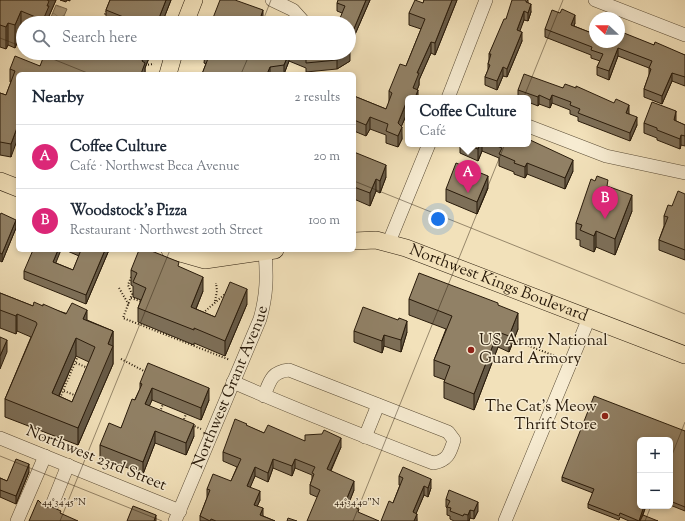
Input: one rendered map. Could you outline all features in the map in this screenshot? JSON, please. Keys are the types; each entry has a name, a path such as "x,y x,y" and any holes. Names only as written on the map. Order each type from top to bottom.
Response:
{"main road":[{"path":"188,16 194,0"},
{"path":"169,72 172,60"},
{"path":"0,181 16,187"},
{"name":"Northwest Kings Boulevard","path":"356,241 376,240 389,242 685,355"},
{"path":"177,252 205,260 255,252"}],"street":[{"path":"272,0 293,10 298,16"},
{"path":"451,95 486,0"},
{"path":"595,0 685,35"},
{"path":"531,127 606,156 685,173"},
{"path":"389,242 428,147"},
{"name":"Northwest Grant Avenue","path":"177,516 260,319 265,300 268,278 268,252"},
{"path":"505,521 589,318"},
{"path":"234,382 264,396 433,463 442,461 450,454 454,440 448,432 288,370 279,371 271,379 264,396"},
{"path":"365,437 378,405"},
{"name":"Northwest 23rd Street","path":"0,438 68,465 177,516"},
{"path":"17,521 45,456"},
{"path":"48,515 68,465"}],"path":[{"path":"104,16 108,6"},
{"path":"139,62 145,65 154,64"},
{"path":"133,273 128,285 132,294 123,318 231,360"},
{"path":"215,302 217,291 216,283"},
{"path":"119,288 128,305"},
{"path":"199,317 228,291"},
{"path":"131,298 144,303"},
{"path":"206,310 209,317"},
{"path":"162,333 164,327"},
{"path":"514,340 562,359"},
{"path":"195,347 198,341"},
{"path":"57,405 81,350"},
{"path":"121,360 144,371"},
{"path":"75,363 91,370"},
{"path":"64,390 80,397"},
{"path":"158,416 163,404"},
{"path":"160,412 166,414"},
{"path":"181,426 186,414"},
{"path":"177,419 202,429"},
{"path":"42,441 48,427"},
{"path":"58,448 64,433"}],"water":[{"path":"56,5 67,9 64,16 51,16"}],"building":[{"path":"0,0 49,1 47,6 49,6 45,16 33,16 21,11 19,16 16,16 15,25 8,23 6,27 0,25"},
{"path":"110,0 166,0 160,16 121,16 106,10"},
{"path":"220,0 235,0 263,10 261,16 214,16"},
{"path":"338,0 366,0 356,24 356,16 341,16 345,6 337,3"},
{"path":"415,0 423,3 424,0 452,0 435,43 431,42 417,73 419,73 413,88 418,90 416,95 405,95 405,106 398,123 402,127 398,136 386,131 388,124 370,117 366,125 356,121 356,97 386,109 392,93 389,91 400,64 406,66 425,19 409,13"},
{"path":"512,0 526,0 526,2 531,4 528,13 524,11 517,30 522,32 507,69 503,67 497,81 485,77 490,65 488,64 491,54 489,54 504,19 506,19"},
{"path":"562,9 575,15 571,25 589,32 589,46 545,29 552,10 560,13"},
{"path":"625,33 654,45 655,42 685,55 685,77 672,73 662,96 644,89 651,69 649,68 652,61 618,48 625,48"},
{"path":"592,48 618,48 609,71 597,67 603,54 591,50"},
{"path":"15,56 16,60 25,60 40,66 42,60 142,60 145,63 142,72 16,72 16,130 11,144 0,142 0,93 6,95 15,71 10,69"},
{"path":"207,60 286,60 284,65 270,67 268,72 203,72"},
{"path":"306,60 337,60 306,63"},
{"path":"524,74 563,88 565,84 576,88 576,86 614,103 616,99 629,105 626,113 637,117 630,133 578,113 580,109 570,105 571,102 552,95 550,100 539,95 538,97 518,90"},
{"path":"652,102 676,111 674,120 685,125 685,136 681,135 680,139 644,123"},
{"path":"531,140 573,160 565,178 527,163 525,167 514,163 515,161 499,154 502,148 500,147 531,147"},
{"path":"356,153 386,165 380,181 376,179 370,193 356,188"},
{"path":"456,163 488,176 477,202 446,189"},
{"path":"597,176 608,180 607,186 632,195 615,239 596,231 594,236 580,230 582,225 576,223 591,179 595,181"},
{"path":"678,191 685,194 685,250 659,240 668,217 664,216 668,205 672,206"},
{"path":"1,213 16,220 2,254 0,253"},
{"path":"32,252 57,252 53,262 73,270 80,252 104,252 86,295 24,271"},
{"path":"138,252 154,252 179,262 178,266 203,277 191,307 215,317 230,282 247,289 225,341 138,308 146,288 133,282 137,273 131,270"},
{"name":"US Army National Guard Armory","path":"419,273 498,303 498,305 518,313 509,336 498,332 474,394 444,382 450,366 434,360 452,316 409,299"},
{"path":"0,293 33,306 34,302 43,306 43,304 66,314 72,303 87,310 83,319 113,331 108,344 113,346 78,428 5,399 37,324 36,322 17,314 16,316 0,310","holes":["76,338 95,347 72,402 52,393"]},
{"path":"363,307 398,320 399,318 407,321 401,340 384,335 382,341 354,331"},
{"path":"0,337 7,340 0,356"},
{"path":"148,363 209,388 201,408 152,388 145,404 194,424 186,443 155,431 143,462 100,445 109,423 121,428 132,399 135,400 142,384 140,383"},
{"path":"594,396 685,431 685,507 673,502 673,437 637,437 637,509 643,509 639,521 620,513 619,516 588,504 594,489 562,477"},
{"path":"235,419 264,433 268,425 305,441 305,435 322,434 324,430 341,438 327,469 354,481 345,503 359,509 358,512 379,521 307,521 320,490 310,485 314,474 312,473 315,467 295,459 292,466 273,459 268,473 255,467 247,486 260,491 254,505 263,508 260,515 275,521 216,521 211,519 210,521 200,516 210,490 207,489 213,474 231,481 241,459 223,452"},
{"path":"16,459 29,464 16,496 0,490 0,478 7,481"},
{"path":"403,467 431,479 428,488 424,486 413,512 417,514 414,521 381,521 389,501 393,503 403,478 399,476"},
{"path":"449,490 478,502 474,511 470,510 468,515 464,514 463,516 450,511 451,508 447,507 450,501 446,499"},
{"path":"38,500 45,507 52,507 61,511 60,513 78,521 29,521"},
{"path":"133,506 156,515 154,521 127,521"},
{"path":"643,515 658,521 640,521"},
{"path":"288,518 297,521 287,521"}],"place":[{"name":"Coffee Culture","path":"468,193"},
{"name":"Woodstock's Pizza","path":"605,219"},
{"name":"US Army National Guard Armory","path":"471,350"},
{"name":"The Cat's Meow Thrift Store","path":"605,416"}]}
